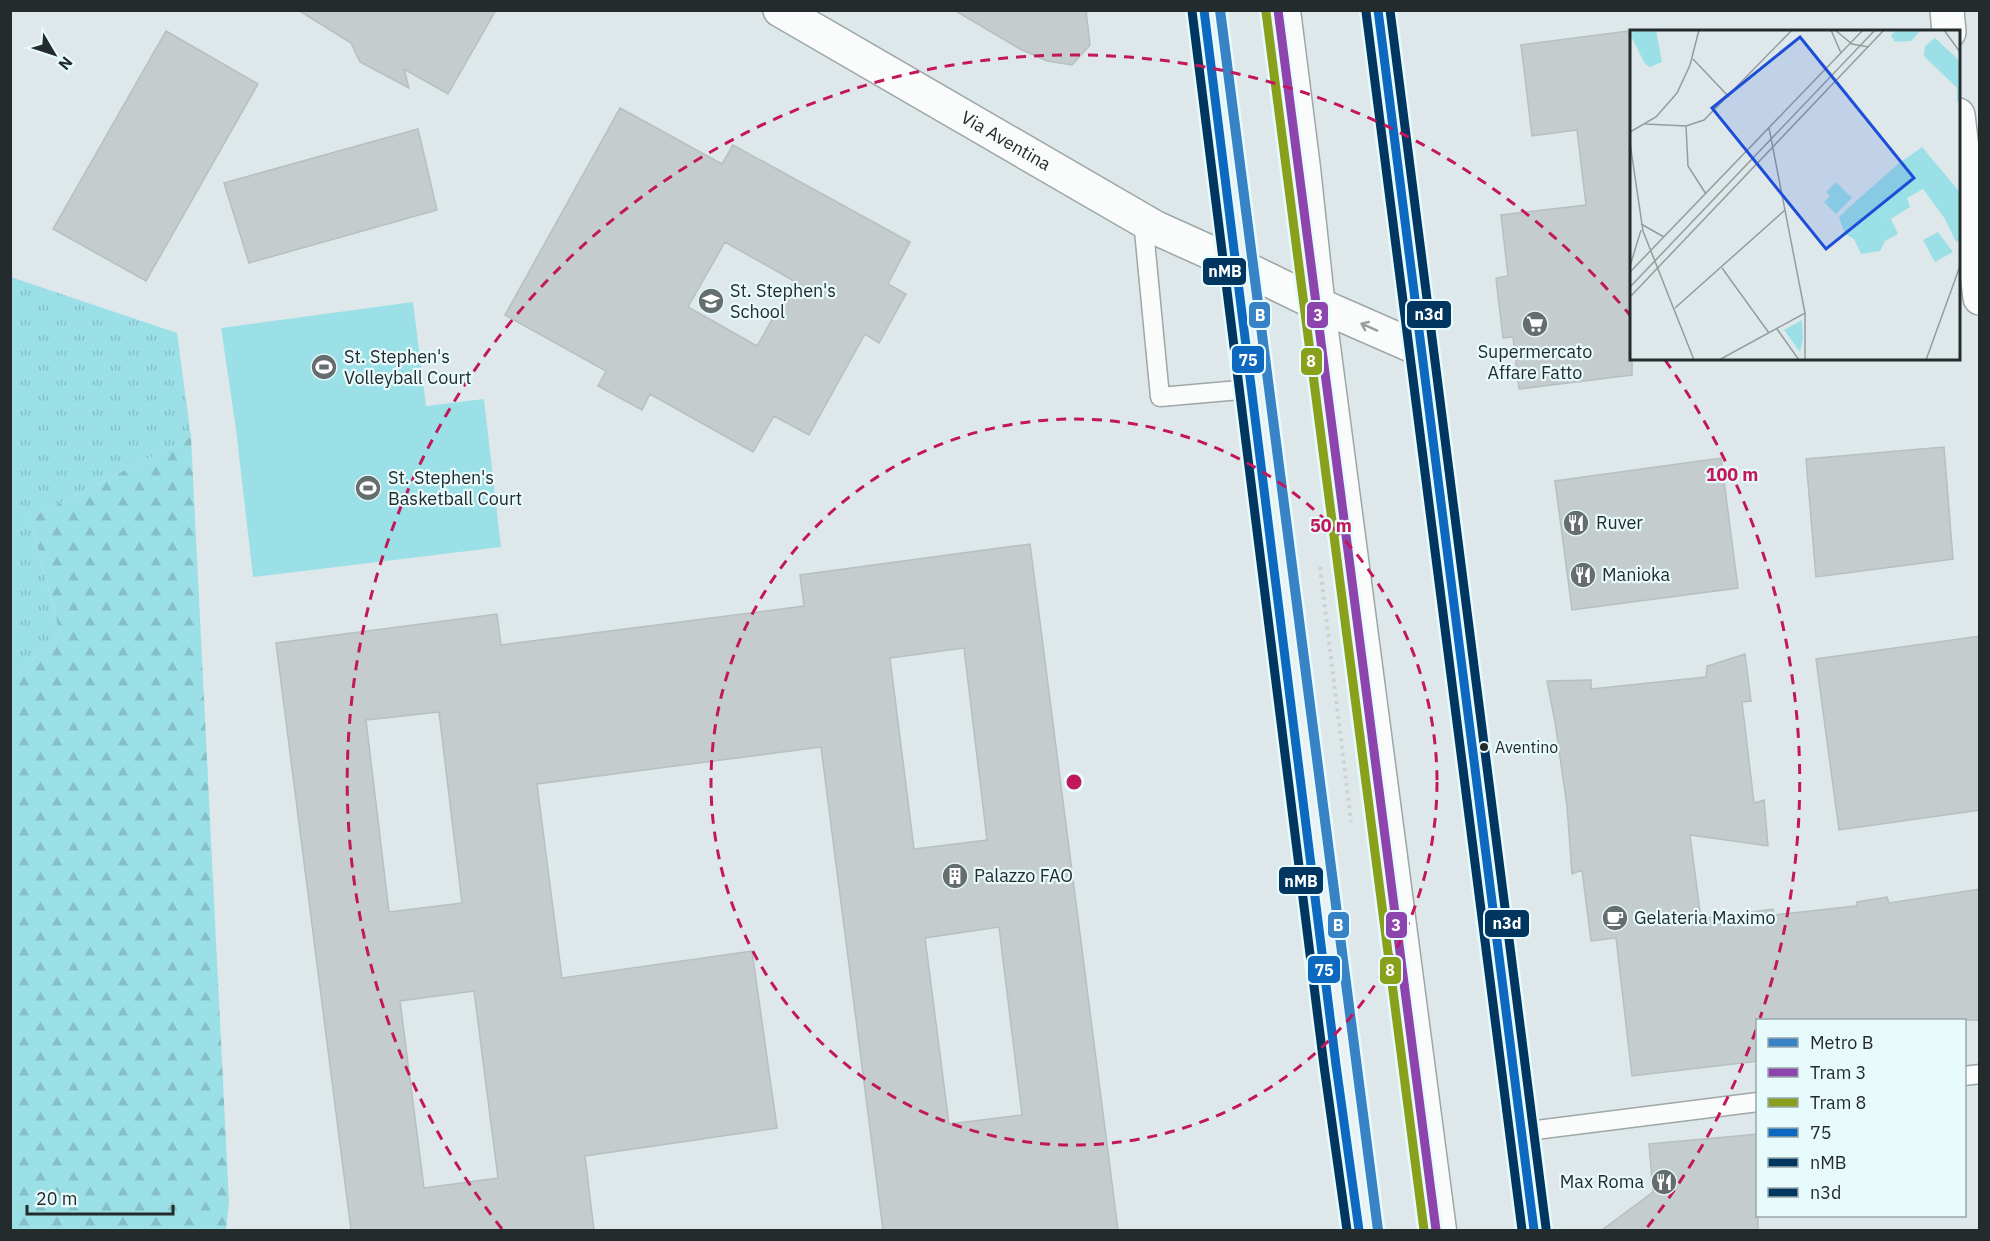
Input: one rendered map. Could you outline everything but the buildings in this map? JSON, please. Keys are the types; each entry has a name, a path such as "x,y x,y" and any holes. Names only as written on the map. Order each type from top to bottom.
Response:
{"main road":[{"path":"1204,10 1336,1065 1359,1230"},
{"path":"1378,10 1534,1230"}],"street":[{"name":"Via Aventina","path":"780,10 1156,228 1326,308 1422,350"},
{"path":"1947,10 1949,30"},
{"path":"1960,122 1975,220 1980,298"}],"lane":[{"path":"1291,10 1326,308 1447,1230"},
{"path":"1143,220 1160,397 1251,389"},
{"path":"1520,1132 1756,1102"}],"green space":[{"path":"11,277 177,333 191,437 30,518 60,632 11,682"},
{"name":"St. Stephen's Basketball Court","path":"413,302 426,406 484,399 501,547 253,577 236,429 221,328"},
{"path":"191,437 229,1202 226,1230 11,1230 11,682 60,632 30,518"}],"metro line":[{"name":"B","path":"1220,10 1378,1230"}],"tram line":[{"name":"3","path":"1278,10 1436,1230"},
{"name":"8","path":"1266,12 1424,1230"}],"transit line":[{"name":"75","path":"1204,10 1336,1065 1359,1230"},
{"name":"75","path":"1378,10 1534,1230"},
{"name":"n3d","path":"1390,10 1546,1228"},
{"name":"nMB","path":"1192,11 1324,1066 1347,1230"},
{"name":"nMB","path":"1366,12 1522,1230"}],"place":[{"name":"St. Stephen's School","path":"711,301"},
{"name":"Supermercato Affare Fatto","path":"1535,324"},
{"name":"St. Stephen's Volleyball Court","path":"324,367"},
{"name":"St. Stephen's Basketball Court","path":"368,488"},
{"name":"Ruver","path":"1576,523"},
{"name":"Manioka","path":"1583,575"},
{"name":"Aventino","path":"1484,747"},
{"name":"Palazzo FAO","path":"955,876"},
{"name":"Gelateria Maximo","path":"1615,918"},
{"name":"Max Roma","path":"1664,1182"}]}
